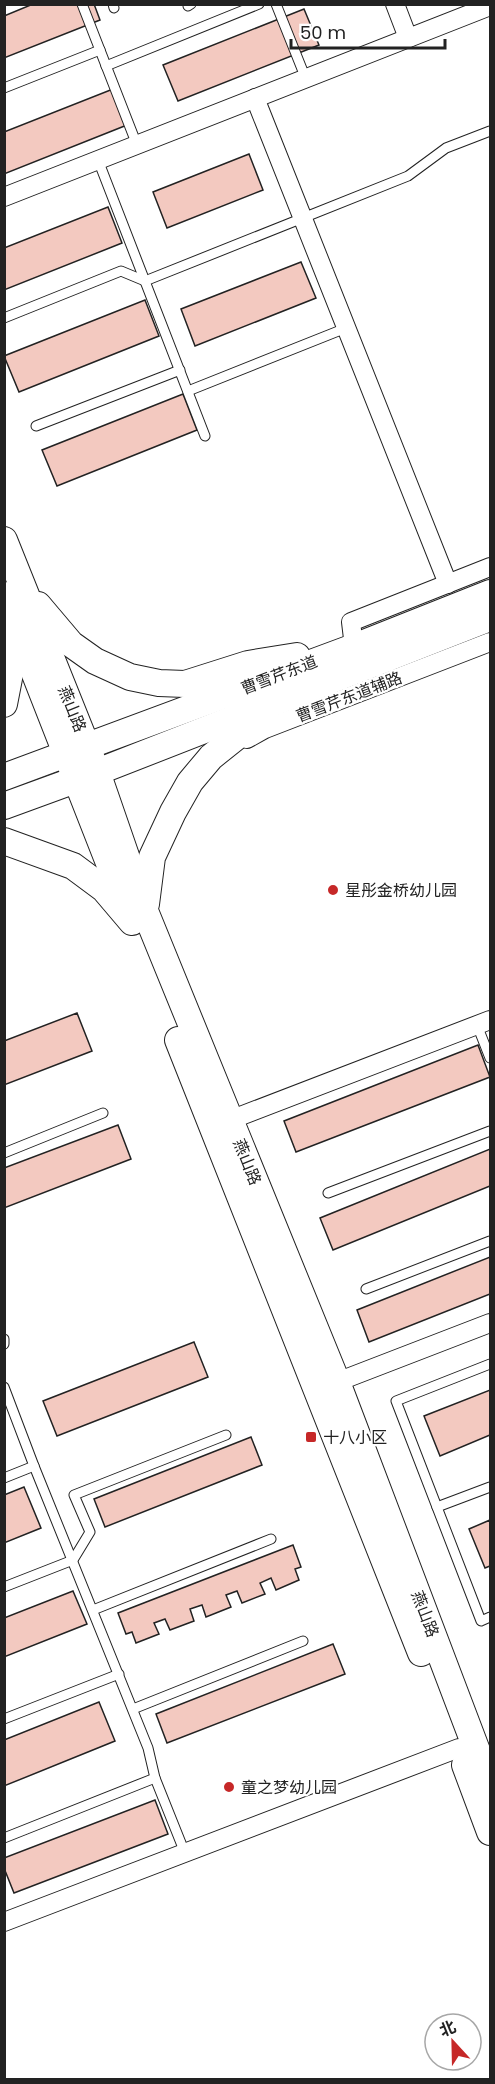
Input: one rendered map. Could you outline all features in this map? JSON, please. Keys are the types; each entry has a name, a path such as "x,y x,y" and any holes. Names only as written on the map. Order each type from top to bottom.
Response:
{"main road":[{"name":"燕山路","path":"4,540 10,591 87,776 138,916 490,1832"},
{"path":"10,591 52,623 71,644 95,662 130,677 159,683 185,684 352,635"},
{"path":"4,704 12,663 10,591"},
{"name":"曹雪芹东道","path":"4,777 76,750 352,635 490,593"},
{"name":"曹雪芹东道","path":"4,806 87,776 490,618"},
{"path":"4,841 73,866 138,916 152,857 190,782 211,757 283,698"},
{"name":"燕山路","path":"138,916 230,1120 337,1383 490,1785"}],"street":[{"path":"395,4 408,38"},
{"path":"4,197 490,6"},
{"path":"255,98 448,584"},
{"path":"352,635 448,584 490,567"},
{"name":"曹雪芹东道辅路","path":"211,757 265,729 490,645"},
{"path":"230,1120 484,1022"},
{"path":"337,1383 490,1323"},
{"path":"4,1922 459,1748"}],"lane":[{"path":"82,4 137,145"},
{"path":"106,66 259,4"},
{"path":"276,4 306,79"},
{"path":"4,88 100,50"},
{"path":"4,318 121,271 145,281 408,176 446,148 490,131"},
{"path":"98,160 205,436"},
{"path":"188,391 346,328"},
{"path":"36,426 180,370"},
{"path":"484,1022 490,1058"},
{"path":"4,1154 103,1113"},
{"path":"328,1193 490,1131"},
{"path":"366,1289 490,1241"},
{"path":"490,1364 396,1401 482,1621 490,1617"},
{"path":"4,1387 133,1709 148,1748 155,1778 185,1853"},
{"path":"4,1587 73,1560 90,1532 74,1495 226,1435"},
{"path":"4,1478 34,1466"},
{"path":"437,1507 490,1487"},
{"path":"93,1610 271,1539"},
{"path":"133,1709 303,1641"},
{"path":"4,1719 119,1674"},
{"path":"4,1838 155,1778"}],"building":[{"path":"33,4 94,4 100,20 4,58 4,16"},
{"path":"304,9 319,45 178,101 163,65"},
{"path":"113,89 127,125 4,174 4,132"},
{"path":"249,154 263,190 167,228 153,192"},
{"path":"108,207 122,243 4,290 4,248"},
{"path":"301,262 316,298 195,346 181,309"},
{"path":"145,300 159,336 19,392 4,356"},
{"path":"183,394 197,430 57,486 42,450"},
{"path":"77,1013 92,1051 4,1085 4,1041"},
{"path":"478,1045 490,1077 296,1152 284,1121"},
{"path":"118,1125 131,1159 4,1208 4,1168"},
{"path":"490,1149 490,1186 333,1250 320,1218"},
{"path":"490,1257 490,1294 369,1342 357,1310"},
{"path":"194,1342 208,1377 57,1436 43,1401"},
{"path":"490,1390 490,1435 440,1456 424,1416"},
{"path":"251,1437 262,1465 105,1527 94,1499"},
{"path":"24,1487 41,1528 4,1543 4,1495"},
{"path":"490,1520 490,1566 485,1568 469,1529"},
{"path":"293,1545 301,1567 295,1569 299,1580 276,1590 271,1578 260,1583 265,1594 242,1603 237,1591 226,1595 231,1607 206,1617 202,1605 190,1609 194,1621 170,1630 165,1619 154,1623 159,1634 136,1643 132,1632 126,1634 118,1613"},
{"path":"73,1591 87,1624 4,1657 4,1618"},
{"path":"333,1644 345,1674 167,1743 156,1714"},
{"path":"99,1702 115,1741 4,1786 4,1740"},
{"path":"155,1800 168,1834 14,1893 4,1868 4,1858"}],"place":[{"name":"星彤金桥幼儿园","path":"333,890"},
{"name":"十八小区","path":"311,1437"},
{"name":"童之梦幼儿园","path":"229,1787"}]}
